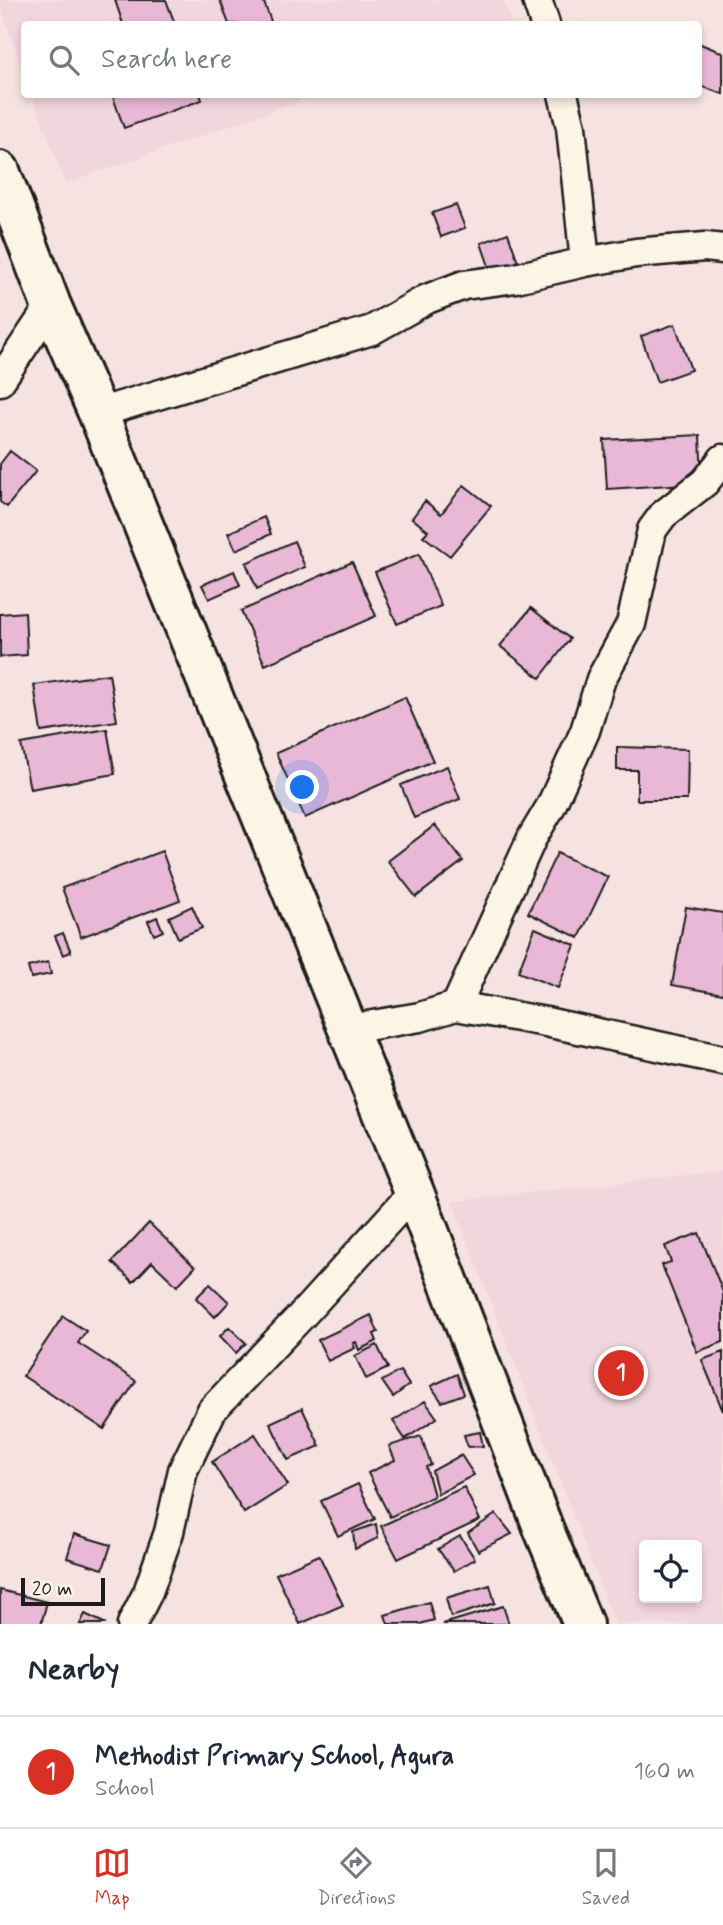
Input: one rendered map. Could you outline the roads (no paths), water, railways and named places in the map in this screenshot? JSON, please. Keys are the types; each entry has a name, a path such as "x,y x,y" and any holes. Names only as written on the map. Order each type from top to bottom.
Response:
{"street":[{"path":"537,0 544,21"},
{"path":"564,98 571,127 585,262"},
{"path":"0,171 51,305 98,413 349,1029 583,1624"},
{"path":"98,413 372,330 427,299 464,285 516,278 636,253 705,247 723,249"},
{"path":"1,378 51,305"},
{"path":"456,1006 532,838 551,806 585,731 601,679 631,624 652,530 663,515 705,482 723,459"},
{"path":"349,1029 420,1017 456,1006 546,1022 723,1060"},
{"path":"132,1624 148,1592 169,1532 183,1470 212,1410 414,1192"}],"place":[{"name":"Methodist Primary School, Agura","path":"621,1373"}]}
